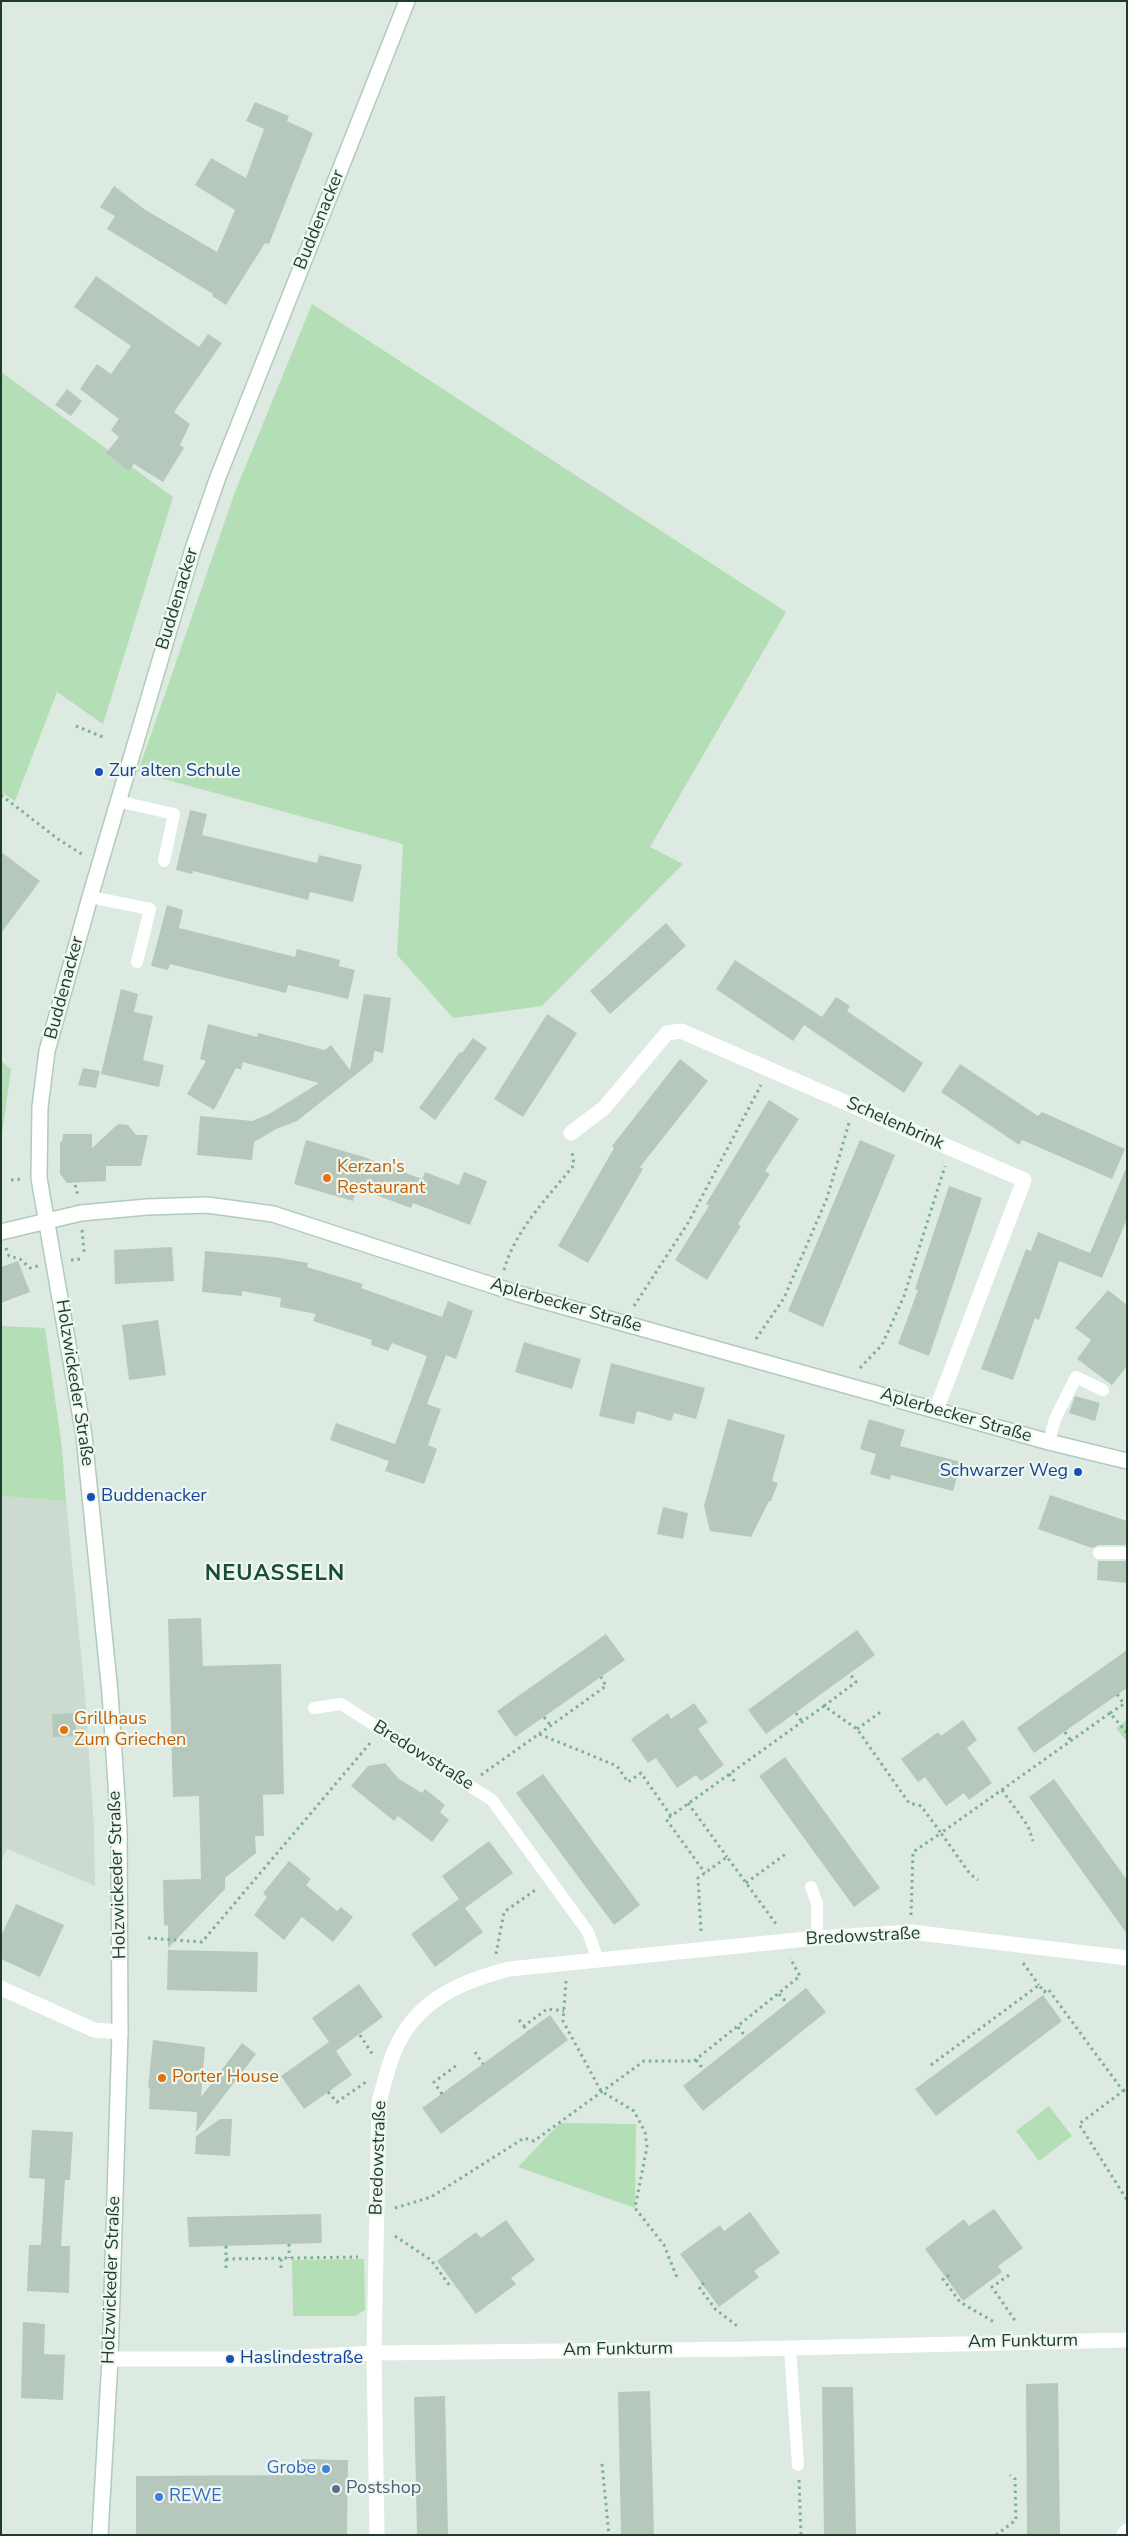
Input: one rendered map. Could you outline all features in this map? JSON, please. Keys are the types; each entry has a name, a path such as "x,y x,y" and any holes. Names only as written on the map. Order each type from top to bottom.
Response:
{"main road":[{"name":"Buddenacker","path":"46,1220 39,1178 40,1108 47,1051 117,802 193,549 218,477 407,1"},
{"name":"Schelenbrink","path":"571,1133 604,1108 668,1034 681,1031 1024,1180 936,1410"},
{"name":"Aplerbecker Straße","path":"2,1236 46,1220 92,1211 207,1205 273,1214 519,1294 1049,1442 1127,1461"},
{"name":"Holzwickeder Straße","path":"46,1220 84,1436 110,1693 119,1828 120,2032 110,2359 100,2535"},
{"name":"Bredowstraße","path":"374,2353 379,2102 388,2068 402,2037 420,2013 448,1990 469,1980 509,1969 817,1938 911,1932 1127,1958"},
{"path":"2,1991 94,2030 120,2032"},
{"name":"Am Funkturm","path":"110,2359 262,2359 374,2353 790,2348 1127,2340"},
{"path":"374,2353 377,2535"},
{"path":"1124,2535 1127,2531"}],"lane":[{"path":"117,802 174,814 164,862"},
{"path":"90,897 150,909 137,962"},
{"path":"1049,1442 1055,1419 1076,1377 1103,1390"},
{"path":"1100,1553 1127,1553"},
{"name":"Bredowstraße","path":"314,1708 341,1704 492,1800 588,1932 598,1960"},
{"path":"811,1888 817,1903 817,1938"},
{"path":"790,2348 798,2466"}],"path":[{"path":"76,726 104,737"},
{"path":"1,795 74,850"},
{"path":"634,1306 688,1223 770,1069"},
{"path":"756,1339 784,1298 827,1198 844,1146 854,1106"},
{"path":"506,1263 508,1254 521,1232 574,1165 571,1133"},
{"path":"860,1368 882,1344 904,1296 951,1148"},
{"path":"2,1236 9,1256 20,1259 30,1268"},
{"path":"705,1873 666,1819 856,1682 850,1674"},
{"path":"468,1784 606,1686 601,1677"},
{"path":"911,1932 913,1852 1124,1704 1117,1694"},
{"path":"824,1706 857,1729 909,1803 922,1806 970,1874 978,1880"},
{"path":"857,1729 882,1711"},
{"path":"796,1713 802,1722"},
{"path":"1110,1713 1126,1735"},
{"path":"544,1717 551,1726"},
{"path":"148,1938 202,1942 382,1730"},
{"path":"1065,1732 1071,1741"},
{"path":"539,1734 617,1766 628,1782 640,1773 671,1816"},
{"path":"729,1774 735,1782"},
{"path":"1002,1790 1028,1826 1033,1841"},
{"path":"394,2208 431,2197 524,2138 534,2140 644,2061 696,2060 800,1976 785,1942 746,1883 688,1804"},
{"path":"746,1883 786,1853"},
{"path":"702,1950 698,1878 727,1857"},
{"path":"496,1956 504,1912 542,1885"},
{"path":"567,1963 563,2021 601,2091 634,2111 645,2132 646,2147 635,2208 664,2245 678,2280"},
{"path":"931,2064 1039,1985 1044,1992 1048,1989 1123,2091"},
{"path":"779,1994 787,2003"},
{"path":"524,2026 547,2008 564,2011"},
{"path":"519,2020 528,2032"},
{"path":"738,2027 746,2036"},
{"path":"360,2035 377,2060"},
{"path":"474,2052 484,2064"},
{"path":"696,2060 704,2070"},
{"path":"442,2094 434,2082 457,2065"},
{"path":"328,2092 337,2102 373,2077"},
{"path":"1127,2088 1079,2124 1127,2200"},
{"path":"394,2235 431,2260 450,2286"},
{"path":"289,2244 289,2258"},
{"path":"226,2246 226,2268"},
{"path":"226,2259 376,2256"},
{"path":"281,2258 281,2268"},
{"path":"949,2275 943,2279 960,2302 994,2322"},
{"path":"1009,2275 992,2288 1016,2322"},
{"path":"704,2283 699,2287 716,2310 740,2328"},
{"path":"602,2464 609,2535"},
{"path":"798,2466 801,2535"},
{"path":"996,2535 1016,2520 1015,2479 1010,2475"}],"shaded area":[{"path":"1,1496 66,1501 85,1695 94,1829 95,1886 7,1849 1,1862"}],"green space":[{"path":"312,304 786,612 650,847 683,864 542,1006 453,1018 397,955 403,844 138,772 235,492"},
{"path":"1,372 173,497 103,724 57,692 15,801 1,792"},
{"path":"1,1061 11,1069 1,1142"},
{"path":"1,1326 45,1328 62,1448 66,1501 1,1496"},
{"path":"1127,1720 1127,1742 1116,1728"},
{"path":"1049,2106 1072,2136 1039,2161 1016,2131"},
{"path":"560,2123 636,2124 635,2208 518,2167"},
{"path":"364,2259 365,2310 355,2316 293,2316 292,2260"}],"building":[{"path":"255,102 289,116 287,121 313,133 269,244 265,243 226,305 212,296 213,294 107,229 115,216 100,207 114,186 144,209 217,252 235,210 195,185 211,158 246,178 264,129 246,121"},
{"path":"96,276 199,347 208,334 222,343 174,412 190,424 180,445 184,448 163,482 134,464 129,471 106,453 119,437 111,430 119,419 80,389 97,364 111,374 131,346 74,307"},
{"path":"67,389 82,401 71,416 55,405"},
{"path":"190,810 207,814 202,835 317,863 319,855 362,865 353,902 310,892 308,900 193,871 192,874 176,870"},
{"path":"1,852 40,881 1,933"},
{"path":"167,905 183,910 179,928 295,957 297,949 340,960 339,966 355,970 348,999 288,985 286,993 170,964 168,970 151,966"},
{"path":"666,923 686,946 610,1014 590,991"},
{"path":"735,960 822,1017 836,997 850,1006 847,1011 923,1063 904,1093 804,1025 793,1041 716,989"},
{"path":"121,989 138,994 134,1012 153,1016 143,1060 164,1065 159,1087 101,1074"},
{"path":"364,994 391,998 383,1053 374,1051 373,1061 297,1121 276,1129 254,1142 252,1160 197,1155 200,1116 252,1121 269,1114 319,1083 243,1062 241,1070 236,1068 214,1110 187,1094 206,1061 200,1059 208,1024 257,1037 258,1033 325,1050 331,1045 350,1070"},
{"path":"547,1014 577,1033 523,1117 494,1099"},
{"path":"473,1038 487,1048 435,1120 419,1108 460,1052 462,1053"},
{"path":"680,1059 708,1081 640,1167 643,1169 588,1263 558,1246 614,1148 612,1146"},
{"path":"960,1064 1038,1116 1042,1112 1125,1149 1112,1179 1022,1140 1019,1145 941,1092"},
{"path":"83,1068 100,1071 96,1088 78,1085"},
{"path":"769,1100 799,1119 765,1171 770,1174 738,1224 741,1226 707,1280 675,1260 709,1206 706,1204"},
{"path":"118,1124 128,1125 136,1135 148,1135 141,1166 106,1166 106,1181 67,1183 60,1174 60,1141 62,1142 63,1134 92,1134 92,1148"},
{"path":"306,1140 364,1157 422,1179 425,1172 459,1185 464,1172 487,1181 470,1225 413,1203 411,1208 357,1188 353,1201 294,1184"},
{"path":"860,1140 895,1155 823,1327 788,1311"},
{"path":"1127,1166 1127,1219 1102,1278 1059,1261 1039,1320 1035,1318 1013,1380 981,1369 1026,1249 1031,1251 1038,1232 1090,1253"},
{"path":"949,1186 982,1198 929,1356 898,1344 918,1290 915,1289"},
{"path":"172,1247 174,1281 115,1284 114,1250"},
{"path":"205,1251 274,1257 308,1263 307,1267 363,1284 361,1288 442,1317 448,1301 473,1311 456,1359 446,1355 427,1404 441,1409 428,1445 437,1449 424,1484 385,1471 389,1461 330,1440 336,1423 395,1444 427,1356 392,1343 388,1351 371,1345 372,1340 313,1321 316,1314 280,1307 281,1298 242,1291 242,1296 202,1292"},
{"path":"18,1261 30,1292 1,1303 1,1267"},
{"path":"1108,1290 1127,1305 1127,1366 1112,1385 1077,1359 1091,1340 1075,1328"},
{"path":"158,1320 166,1375 129,1380 122,1325"},
{"path":"524,1342 581,1359 572,1389 515,1372"},
{"path":"611,1363 705,1388 696,1419 674,1413 671,1421 637,1411 634,1424 599,1416"},
{"path":"1075,1396 1100,1403 1095,1421 1069,1413"},
{"path":"728,1419 785,1435 772,1481 778,1483 771,1501 769,1501 751,1537 710,1531 704,1506"},
{"path":"869,1419 905,1430 900,1446 961,1462 953,1491 891,1475 890,1480 870,1474 876,1454 860,1449"},
{"path":"1050,1495 1127,1521 1127,1545 1099,1545 1092,1548 1038,1529"},
{"path":"663,1507 688,1513 683,1539 657,1534"},
{"path":"1098,1561 1127,1561 1127,1583 1097,1580"},
{"path":"201,1618 203,1666 281,1664 284,1794 263,1795 264,1836 255,1836 256,1853 225,1878 225,1889 168,1948 168,1926 164,1925 163,1880 201,1879 199,1796 173,1797 168,1619"},
{"path":"857,1630 875,1655 766,1734 748,1710"},
{"path":"606,1634 625,1660 515,1737 497,1711"},
{"path":"1127,1650 1127,1688 1034,1753 1017,1728"},
{"path":"694,1703 708,1722 698,1729 724,1765 701,1781 696,1775 677,1788 656,1758 648,1763 631,1739 668,1713 671,1719"},
{"path":"75,1713 76,1736 53,1737 52,1714"},
{"path":"963,1720 977,1740 967,1748 992,1783 969,1800 964,1793 946,1806 925,1777 918,1782 901,1759 938,1732 941,1736"},
{"path":"785,1757 880,1888 854,1907 759,1776"},
{"path":"385,1763 399,1779 422,1793 425,1789 445,1805 440,1812 449,1820 432,1842 398,1816 394,1821 351,1786 368,1766"},
{"path":"543,1774 640,1905 614,1925 516,1793"},
{"path":"1054,1779 1127,1880 1127,1934 1029,1797"},
{"path":"489,1841 513,1873 465,1908 483,1932 435,1967 411,1934 459,1899 442,1876"},
{"path":"289,1861 311,1879 306,1885 337,1911 341,1907 353,1917 333,1942 302,1917 284,1940 254,1915 267,1897 263,1893"},
{"path":"16,1904 64,1925 40,1977 1,1959 1,1936"},
{"path":"168,1950 258,1952 257,1992 167,1990"},
{"path":"359,1984 383,2017 336,2051 352,2075 304,2109 281,2076 329,2042 312,2018"},
{"path":"806,1988 826,2012 703,2111 683,2086"},
{"path":"1043,1995 1062,2021 936,2116 915,2089"},
{"path":"550,2015 568,2040 441,2134 422,2108"},
{"path":"153,2040 205,2047 201,2097 242,2043 256,2054 196,2132 197,2112 149,2109 150,2088 148,2087"},
{"path":"220,2119 232,2119 230,2156 195,2154 196,2136"},
{"path":"32,2130 73,2132 70,2180 65,2180 61,2246 70,2246 69,2293 27,2291 29,2245 41,2245 45,2179 29,2178"},
{"path":"994,2209 1023,2248 998,2266 1002,2272 963,2301 925,2249 964,2219 969,2226"},
{"path":"750,2212 780,2253 754,2271 759,2277 719,2307 680,2254 720,2225 724,2231"},
{"path":"321,2214 322,2243 189,2247 187,2217"},
{"path":"506,2220 535,2260 511,2278 516,2284 476,2314 437,2261 476,2232 481,2238"},
{"path":"23,2322 45,2324 44,2354 65,2355 63,2400 21,2398"},
{"path":"1058,2383 1060,2535 1027,2535 1026,2384"},
{"path":"822,2387 853,2387 856,2535 824,2535"},
{"path":"650,2391 654,2535 621,2535 618,2392"},
{"path":"445,2396 448,2535 417,2535 414,2397"},
{"path":"297,2459 348,2460 347,2535 136,2535 136,2476 297,2475"}],"place":[{"name":"Zur alten Schule","path":"99,772"},
{"name":"Kerzan's Restaurant","path":"327,1178"},
{"name":"Schwarzer Weg","path":"1078,1472"},
{"name":"Buddenacker","path":"91,1497"},
{"name":"Grillhaus Zum Griechen","path":"64,1730"},
{"name":"Porter House","path":"162,2078"},
{"name":"Haslindestraße","path":"230,2359"},
{"name":"Grobe","path":"326,2469"},
{"name":"Postshop","path":"336,2489"},
{"name":"REWE","path":"159,2497"}],"district":[{"name":"NEUASSELN","path":"275,1575"}]}
